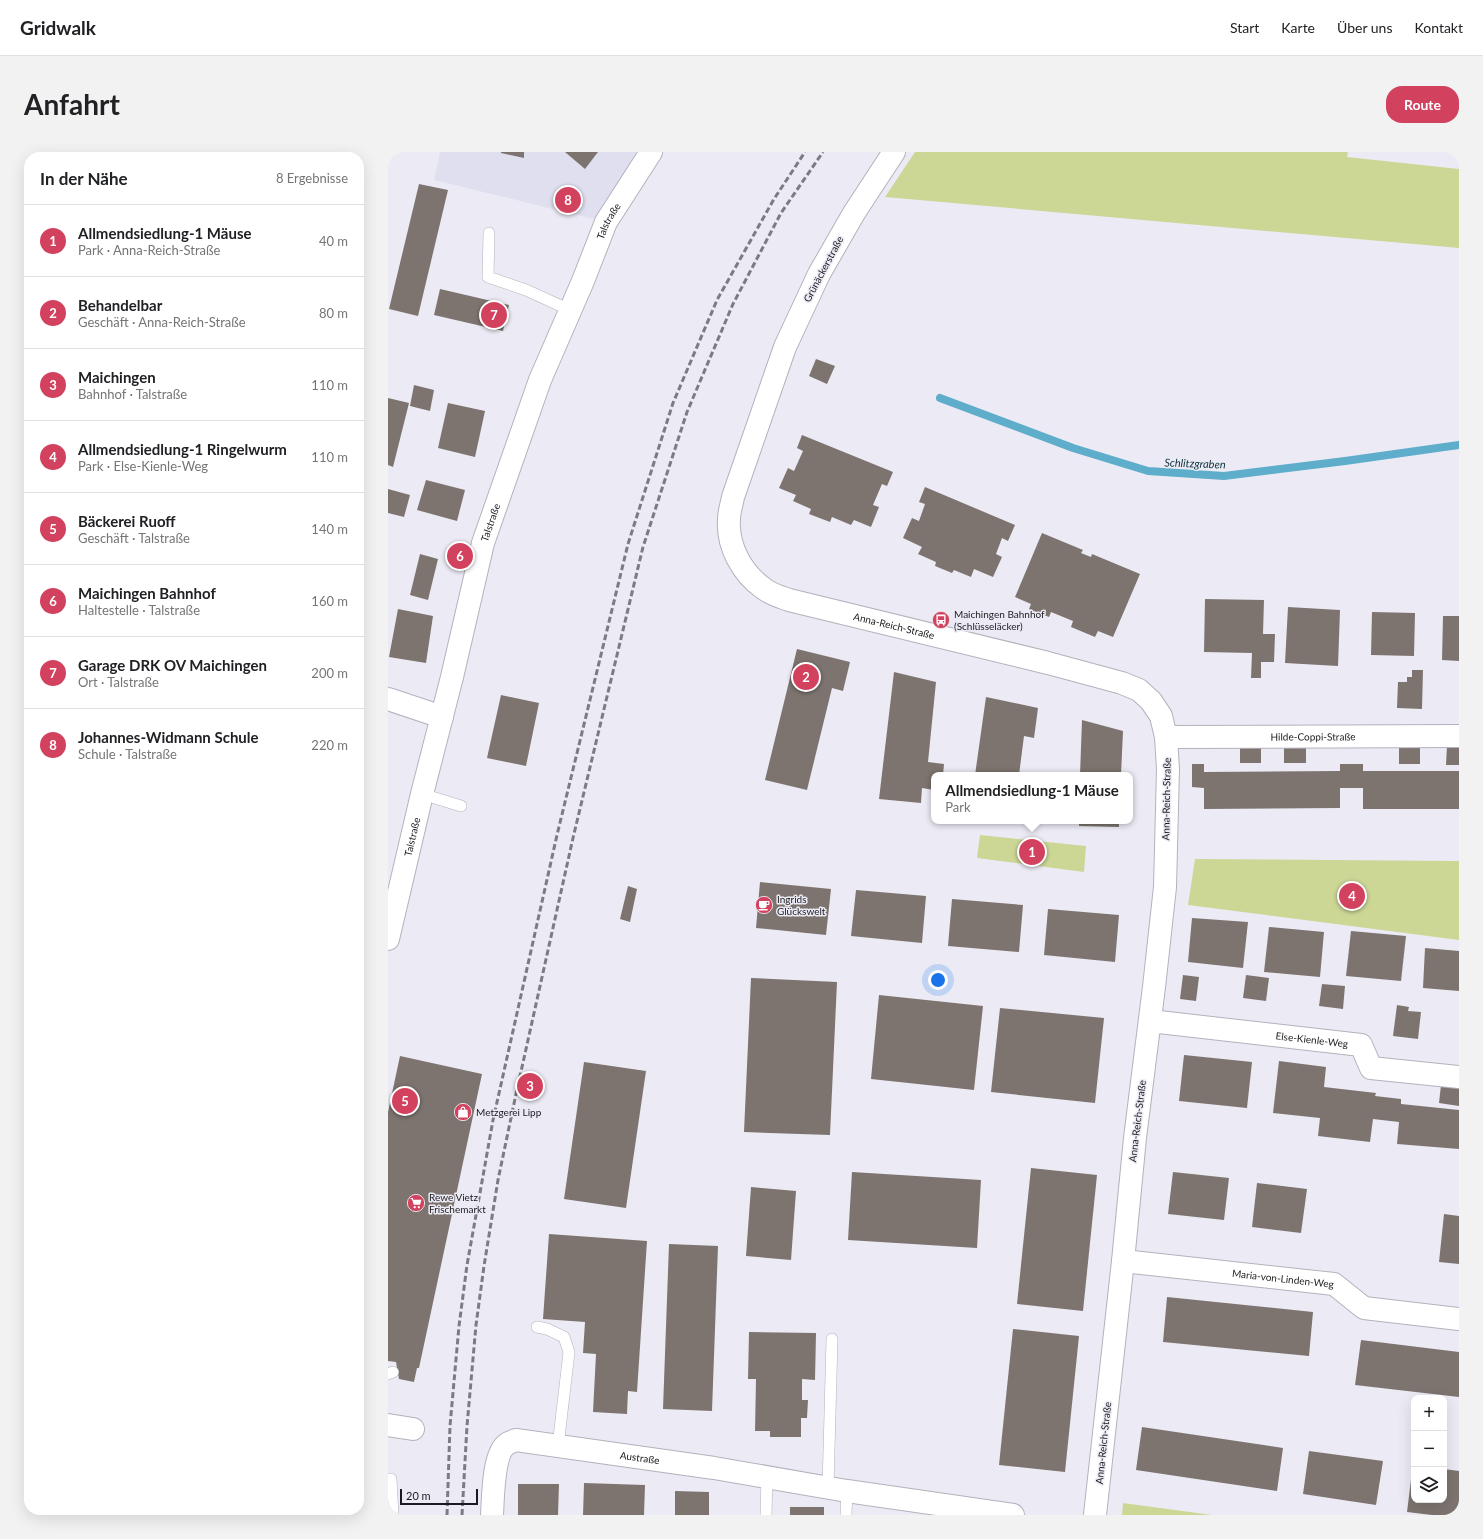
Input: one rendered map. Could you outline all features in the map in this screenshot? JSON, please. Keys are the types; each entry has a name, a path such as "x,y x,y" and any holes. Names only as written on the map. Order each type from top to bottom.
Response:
{"street":[{"name":"Talstraße","path":"388,939 483,543 540,380 606,222 651,152"},
{"name":"Grünäckerstraße","path":"768,394 785,347 819,274 854,212 894,152"},
{"name":"Anna-Reich-Straße","path":"768,394 733,497 729,518 729,537 736,557 750,576 764,589 789,600 1048,663 1122,683 1139,690 1151,701 1161,716 1166,737 1168,769 1165,887 1135,1138 1095,1515"},
{"path":"388,700 442,717"},
{"name":"Hilde-Coppi-Straße","path":"1166,737 1459,736"},
{"name":"Else-Kienle-Weg","path":"1150,1021 1361,1045 1371,1068 1459,1077"},
{"name":"Maria-von-Linden-Weg","path":"1123,1261 1334,1284 1364,1308 1459,1319"},
{"path":"388,1425 414,1429"},
{"name":"Austraße","path":"492,1515 493,1486 496,1466 501,1451 507,1444 516,1440 714,1468 837,1489 1013,1515"}],"lane":[{"path":"489,232 488,277 526,290 570,310"},
{"path":"422,794 461,806"},
{"path":"537,1327 547,1329 564,1337 569,1352 558,1446"},
{"path":"832,1339 837,1489 846,1515"},
{"path":"766,1515 767,1477"},
{"path":"391,1479 393,1515"}],"shaded area":[{"path":"440,152 651,152 606,222 434,180"}],"green space":[{"path":"915,152 1348,152 1347,157 1459,169 1459,248 885,197"},
{"path":"980,835 1086,846 1084,872 977,858"},
{"path":"1195,859 1459,861 1459,940 1188,905"},
{"path":"1123,1503 1212,1515 1122,1515"}],"building":[{"path":"524,152 524,158 501,153"},
{"path":"565,152 598,152 585,169"},
{"path":"419,184 448,190 418,316 389,309"},
{"path":"440,289 509,305 503,331 434,315"},
{"path":"816,359 835,366 827,384 809,376"},
{"path":"414,385 434,390 430,411 410,406"},
{"path":"388,398 409,403 393,467 388,465"},
{"path":"448,403 485,411 475,457 438,448"},
{"path":"802,435 893,472 887,486 882,484 873,505 879,507 871,527 854,520 851,525 832,517 830,522 809,514 811,509 793,501 796,495 779,488 788,468 794,471 803,451 797,448"},
{"path":"426,480 465,490 457,521 417,510"},
{"path":"925,487 1015,525 1008,541 1002,538 996,554 1002,557 993,577 974,569 971,577 954,570 952,573 935,566 936,562 918,554 922,547 903,538 912,518 919,521 925,504 919,502"},
{"path":"388,489 410,495 404,517 388,513"},
{"path":"1042,533 1083,550 1081,553 1091,557 1092,554 1140,574 1113,637 1098,631 1095,637 1071,627 1073,621 1051,612 1049,617 1029,609 1031,604 1015,597"},
{"path":"420,554 438,559 428,600 410,595"},
{"path":"1205,599 1264,600 1263,634 1275,634 1274,662 1261,662 1261,678 1251,678 1252,653 1204,652"},
{"path":"1288,607 1340,610 1338,666 1285,663"},
{"path":"398,609 433,616 426,663 389,657"},
{"path":"1372,612 1415,613 1414,656 1371,655"},
{"path":"1443,616 1459,616 1459,661 1442,660"},
{"path":"797,649 850,662 843,691 832,688 807,790 765,780"},
{"path":"1412,670 1423,670 1422,709 1397,708 1398,682 1407,682 1407,677 1412,677"},
{"path":"894,672 936,682 928,762 944,764 943,772 931,772 931,790 922,788 921,803 879,799"},
{"path":"501,695 539,703 526,766 487,758"},
{"path":"986,697 1038,708 1034,738 1024,736 1019,772 975,772"},
{"path":"1082,720 1123,731 1121,772 1080,772"},
{"path":"1240,746 1261,746 1261,763 1240,763"},
{"path":"1284,746 1306,746 1306,763 1284,763"},
{"path":"1399,746 1420,746 1420,764 1399,764"},
{"path":"1447,746 1459,746 1459,765 1446,765"},
{"path":"1192,764 1204,764 1204,772 1340,771 1340,764 1363,764 1363,771 1459,771 1459,809 1363,809 1363,788 1340,788 1340,808 1204,809 1204,788 1192,787"},
{"path":"1079,824 1119,824 1119,827 1079,826"},
{"path":"760,882 831,889 826,935 756,928"},
{"path":"628,886 637,889 630,922 620,919"},
{"path":"856,890 926,896 922,943 851,936"},
{"path":"952,899 1023,905 1019,952 948,946"},
{"path":"1048,909 1119,915 1115,962 1044,955"},
{"path":"1192,918 1248,922 1243,968 1188,962"},
{"path":"1269,927 1324,932 1320,977 1264,972"},
{"path":"1351,931 1406,936 1401,981 1346,976"},
{"path":"1425,948 1459,951 1459,991 1423,988"},
{"path":"1183,975 1199,977 1196,1001 1180,999"},
{"path":"1246,975 1269,978 1266,1001 1243,998"},
{"path":"751,978 837,982 830,1135 744,1132"},
{"path":"1322,984 1345,986 1343,1009 1319,1006"},
{"path":"879,995 983,1006 974,1090 871,1079"},
{"path":"1397,1005 1409,1007 1408,1011 1421,1012 1418,1039 1393,1036"},
{"path":"1000,1008 1104,1018 1095,1103 991,1092"},
{"path":"1184,1055 1252,1062 1247,1108 1179,1101"},
{"path":"400,1056 482,1074 419,1368 417,1368 414,1382 399,1379 396,1362 388,1361 388,1112"},
{"path":"1279,1061 1326,1067 1324,1087 1376,1093 1375,1096 1401,1099 1401,1104 1459,1110 1459,1149 1397,1144 1399,1122 1373,1119 1370,1142 1318,1136 1320,1118 1273,1113"},
{"path":"584,1062 646,1071 626,1208 564,1199"},
{"path":"1441,1085 1459,1087 1459,1106 1439,1103"},
{"path":"1031,1168 1097,1175 1083,1311 1017,1304"},
{"path":"852,1172 981,1180 977,1248 848,1240"},
{"path":"1173,1172 1229,1178 1224,1220 1168,1214"},
{"path":"1257,1183 1307,1189 1301,1233 1252,1227"},
{"path":"751,1187 796,1191 791,1260 746,1256"},
{"path":"1444,1214 1459,1216 1459,1264 1439,1262"},
{"path":"549,1234 647,1241 637,1392 628,1391 627,1414 593,1412 596,1354 583,1353 585,1322 543,1319"},
{"path":"669,1244 718,1246 712,1411 663,1409"},
{"path":"1167,1297 1313,1312 1309,1356 1163,1342"},
{"path":"1013,1329 1079,1336 1065,1472 999,1465"},
{"path":"749,1332 816,1333 815,1380 802,1379 802,1400 808,1400 807,1418 801,1418 801,1437 770,1437 770,1431 755,1431 756,1379 748,1379"},
{"path":"1361,1340 1459,1352 1459,1397 1355,1385"},
{"path":"1142,1427 1283,1448 1277,1491 1136,1470"},
{"path":"1309,1451 1383,1461 1376,1505 1303,1494"},
{"path":"1447,1469 1459,1471 1459,1515 1432,1515 1407,1512 1411,1480 1411,1503 1447,1503"},
{"path":"584,1483 645,1485 644,1515 583,1515"},
{"path":"518,1484 559,1484 558,1515 518,1515"},
{"path":"675,1491 709,1492 709,1515 675,1515"},
{"path":"790,1507 824,1507 824,1515 790,1515"}],"waterway":[{"name":"Schlitzgraben","path":"940,398 1073,448 1148,471 1224,476 1459,445"}],"railway":[{"path":"447,1515 450,1426 459,1326 467,1265 493,1120 557,835 628,544 673,403 717,300 774,199 805,152"},
{"path":"462,1515 467,1426 476,1325 498,1180 573,838 643,547 687,412 733,304 781,213 823,152"}],"place":[{"name":"Johannes-Widmann Schule","path":"568,200"},
{"name":"Garage DRK OV Maichingen","path":"494,315"},
{"name":"Maichingen Bahnhof","path":"460,556"},
{"name":"Maichingen Bahnhof (Schlüsseläcker)","path":"941,620"},
{"name":"Behandelbar","path":"806,677"},
{"name":"Allmendsiedlung-1 Mäuse","path":"1032,852"},
{"name":"Allmendsiedlung-1 Ringelwurm","path":"1352,896"},
{"name":"Ingrids Glückswelt","path":"764,905"},
{"name":"Maichingen","path":"530,1086"},
{"name":"Bäckerei Ruoff","path":"405,1101"},
{"name":"Metzgerei Lipp","path":"463,1112"},
{"name":"Rewe Vietz Frischemarkt","path":"416,1203"}]}
